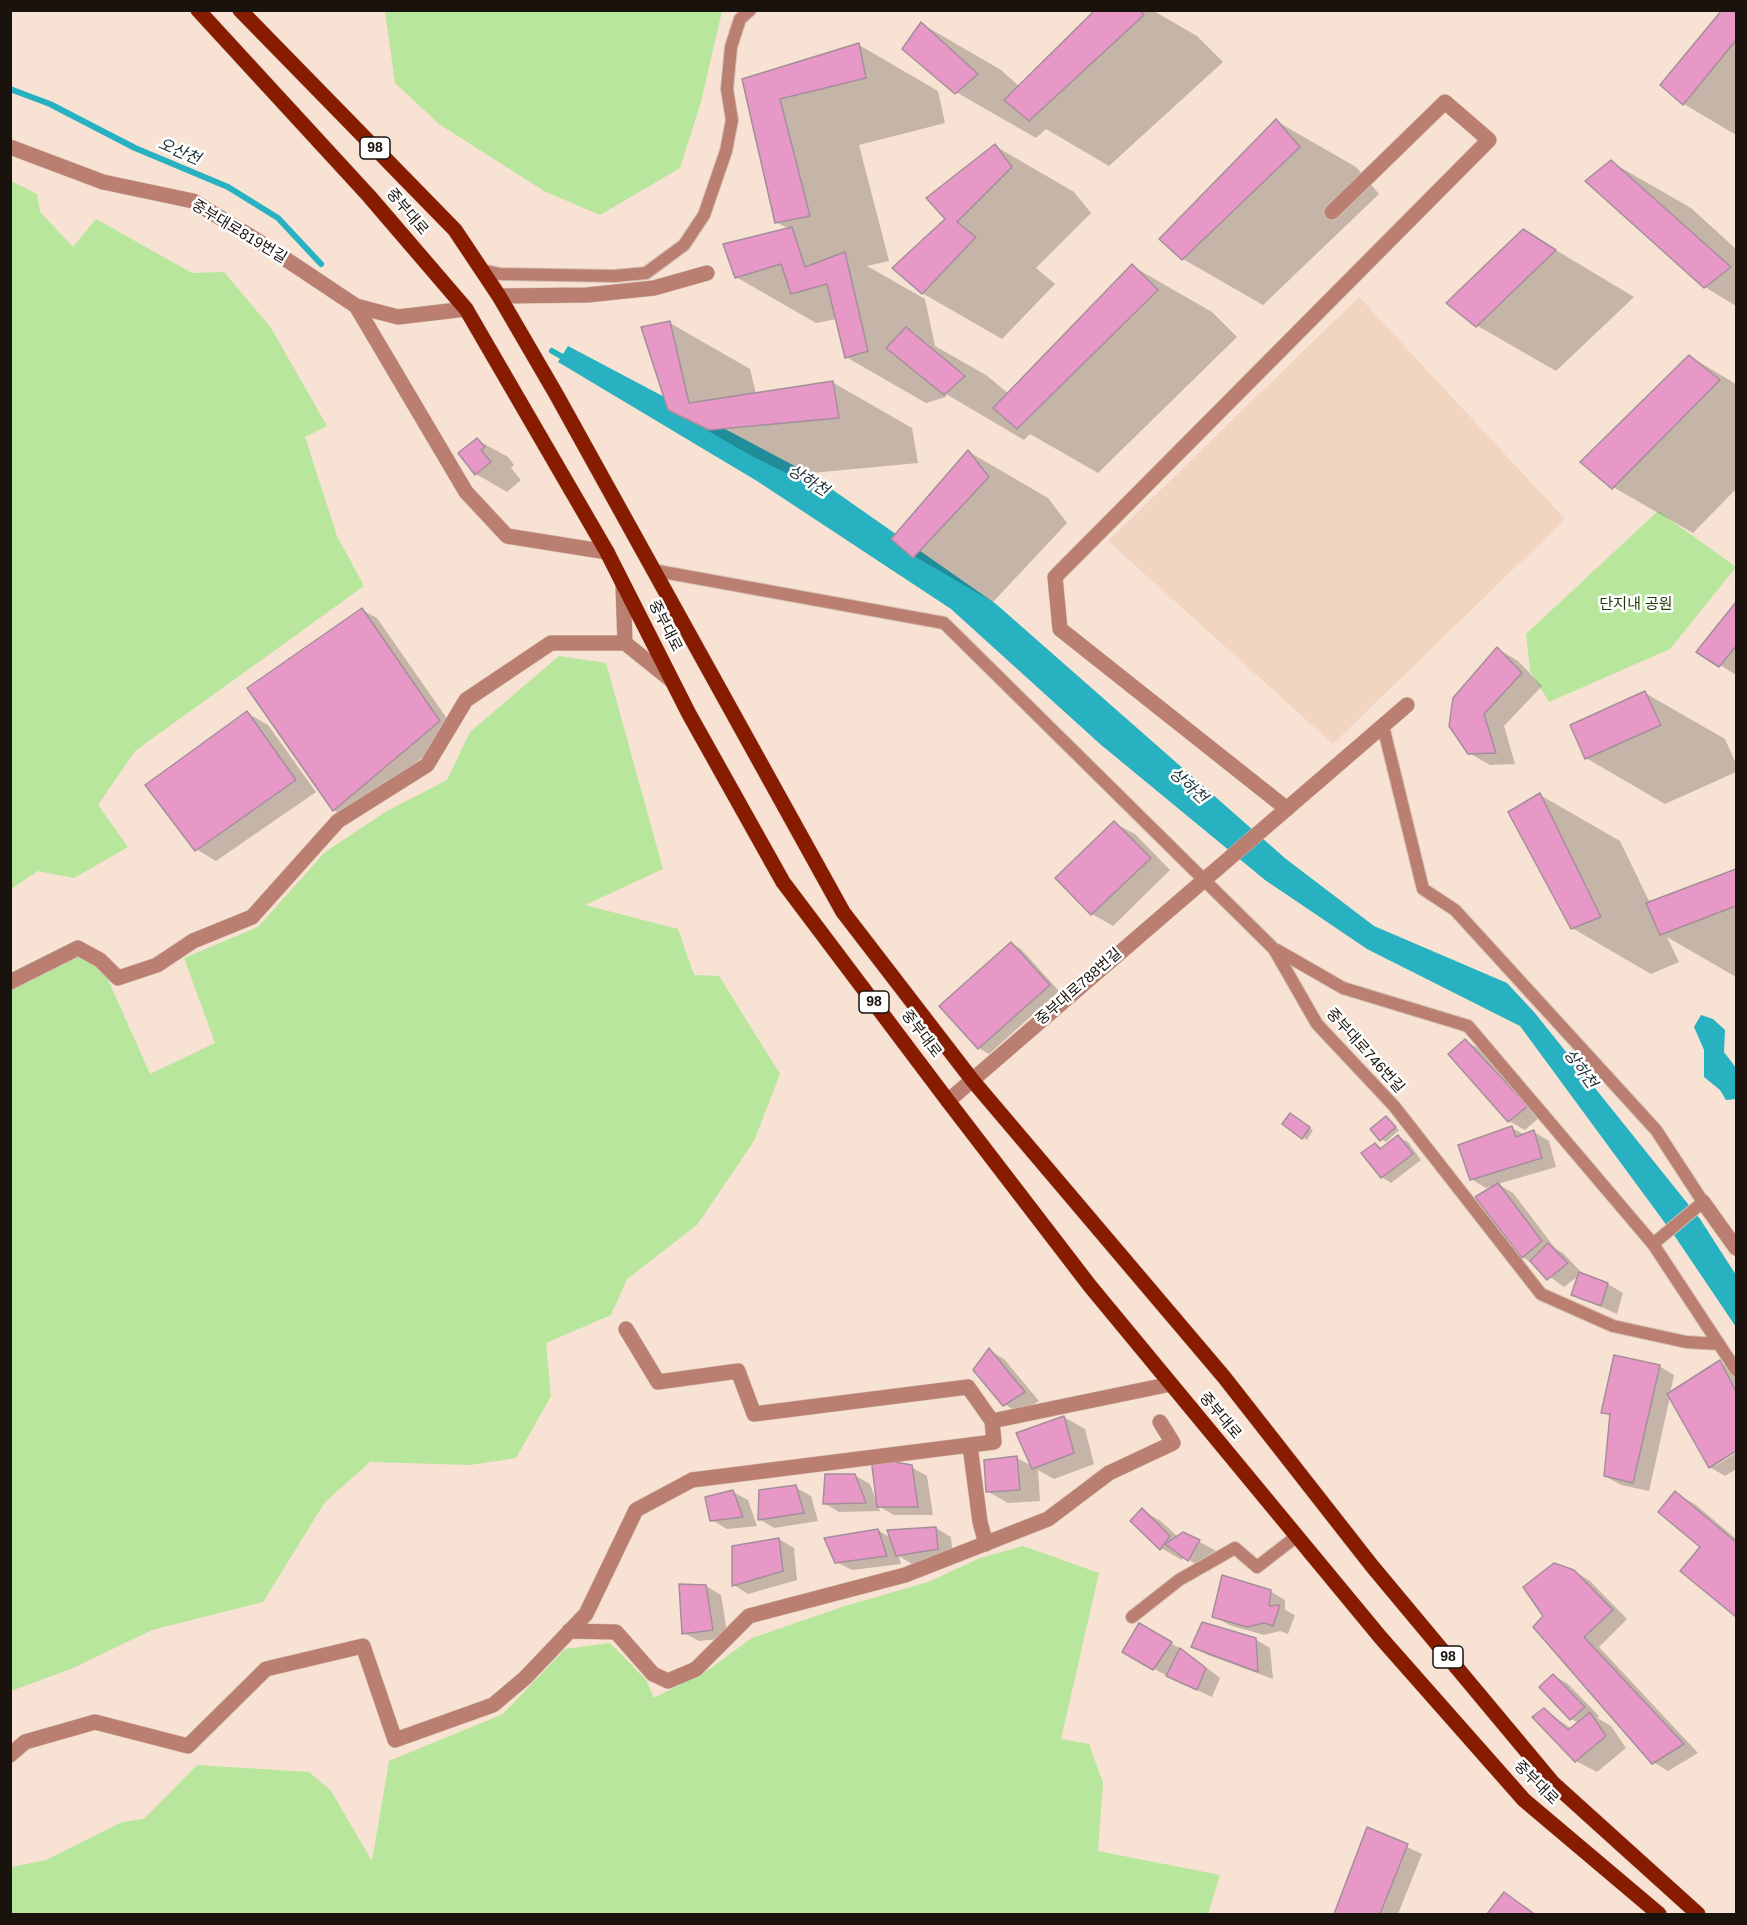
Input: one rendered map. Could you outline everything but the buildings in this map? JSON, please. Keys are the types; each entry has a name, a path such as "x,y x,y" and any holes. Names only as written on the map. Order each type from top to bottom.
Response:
{"main road":[{"name":"중부대로","path":"198,10 369,195 466,309 607,552 672,680 783,882 948,1101 1090,1286 1381,1638 1524,1800 1659,1914"},
{"name":"중부대로","path":"240,10 455,230 482,270 499,296 843,912 973,1081 1224,1377 1372,1566 1553,1783 1698,1914"}],"street":[{"path":"1332,212 1445,102 1489,140 1055,577 1060,629 1287,808 1407,705"},
{"name":"중부대로819번길","path":"10,147 103,182 193,201 356,306"},
{"path":"499,296 587,295 654,288 706,273"},
{"path":"356,306 398,317 466,309"},
{"path":"356,306 466,492 507,536 607,552"},
{"path":"623,585 625,643"},
{"path":"10,982 78,948 100,960 118,978 158,965 193,942 252,917 338,821 427,765 466,700 551,643 625,643 672,680"},
{"name":"중부대로788번길","path":"948,1101 1287,808"},
{"path":"1703,1202 1737,1248"},
{"path":"10,1755 25,1742 95,1722 188,1746 266,1669 363,1646 395,1740 493,1705 525,1678 586,1614 636,1510 692,1480 994,1442 992,1421 968,1387 754,1414 738,1371 658,1382 626,1329"},
{"path":"992,1421 1171,1384"},
{"path":"569,1631 616,1632 653,1674 668,1681 696,1669 749,1616 905,1575 1048,1519 1109,1473 1173,1443 1160,1422"},
{"path":"970,1446 980,1522 986,1544"}],"lane":[{"path":"482,270 500,274 591,276 646,273 684,245 704,215 726,150 732,120 727,89 731,47 740,19 750,10"},
{"path":"652,570 944,623 1207,876"},
{"path":"1383,726 1423,889 1455,910 1656,1130 1703,1202 1653,1244"},
{"name":"중부대로746번길","path":"1207,876 1274,949 1317,1024 1394,1106 1540,1293 1613,1326 1686,1342 1719,1344"},
{"path":"1274,949 1343,988 1468,1026 1653,1244 1737,1370"},
{"path":"1132,1617 1179,1581 1235,1548 1257,1567 1297,1536"}],"shaded area":[{"path":"1359,297 1565,519 1333,744 1108,541"}],"green space":[{"path":"385,10 722,11 701,102 680,168 600,215 544,191 439,124 395,83"},
{"path":"11,181 37,194 40,212 73,247 96,219 192,273 224,272 271,328 327,426 305,437 337,536 364,586 135,751 98,805 128,847 74,878 38,871 11,889"},
{"name":"단지내 공원","path":"1658,511 1736,567 1670,649 1549,702 1530,671 1526,634"},
{"path":"559,656 606,663 663,869 585,905 678,929 694,975 719,976 780,1074 754,1141 697,1225 627,1279 611,1315 546,1343 551,1396 516,1458 470,1465 370,1462 325,1502 263,1602 152,1630 73,1668 11,1691 11,985 84,949 106,975 150,1074 215,1043 184,958 258,927 325,852 387,811 447,780 470,732"},
{"path":"1023,1546 1099,1573 1061,1739 1089,1744 1103,1783 1098,1851 1220,1875 1208,1914 11,1914 11,1867 46,1860 122,1822 144,1819 197,1765 309,1772 331,1791 372,1861 389,1761 503,1714 565,1649 610,1643 646,1680 654,1698 708,1670 752,1638 845,1606 928,1582 980,1558"}],"water":[{"path":"568,346 810,474 996,604 1286,859 1374,926 1507,983 1534,1012 1700,1219 1736,1275 1736,1327 1676,1238 1520,1026 1367,949 1265,880 1100,744 951,609 757,481 558,362"},
{"path":"1701,1015 1713,1019 1725,1030 1724,1052 1736,1068 1736,1099 1726,1100 1720,1090 1704,1077 1704,1050 1694,1027"}],"waterway":[{"name":"오산천","path":"10,89 50,104 135,148 228,187 278,218 321,264"},
{"name":"상하천","path":"552,351 568,360"}]}
